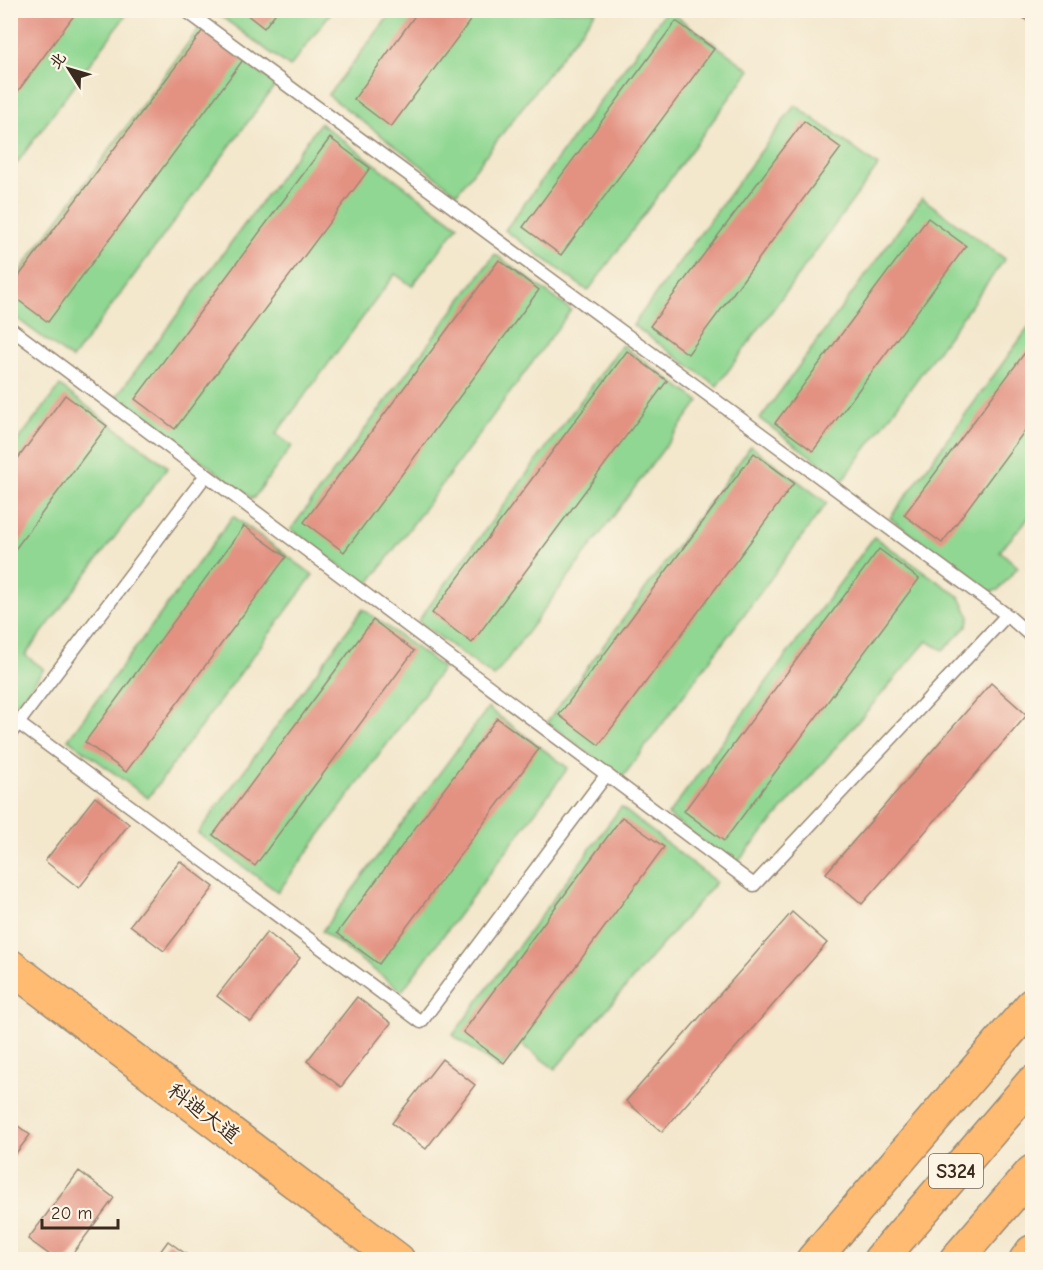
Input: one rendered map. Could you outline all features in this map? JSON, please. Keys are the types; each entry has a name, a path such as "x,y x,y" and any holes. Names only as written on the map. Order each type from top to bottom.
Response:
{"main road":[{"name":"科迪大道","path":"10,966 398,1260"},
{"name":"科迪大道","path":"10,991 364,1260"},
{"path":"813,1260 1032,1005"},
{"name":"S324","path":"880,1260 1032,1083"},
{"name":"S324","path":"956,1260 1032,1172"},
{"path":"1026,1260 1032,1252"}],"lane":[{"path":"186,10 1007,615 1032,637"},
{"path":"10,328 754,885 1007,615"},
{"path":"10,734 15,720 206,475"},
{"path":"15,720 421,1022 607,774"}],"green space":[{"path":"11,10 129,11 11,171"},
{"path":"214,11 332,11 290,67"},
{"path":"393,11 596,11 457,193 328,95"},
{"path":"666,11 750,70 588,291 505,230"},
{"path":"200,27 276,84 72,359 11,314 11,283"},
{"path":"795,105 878,166 717,386 633,325"},
{"path":"320,123 458,226 412,286 395,274 276,434 292,446 253,499 116,397"},
{"path":"922,198 1005,259 843,480 760,419"},
{"path":"495,254 571,310 367,586 291,529"},
{"path":"1032,323 1032,514 1000,551 1018,567 998,590 987,592 890,518"},
{"path":"622,345 699,401 494,677 418,621"},
{"path":"60,386 168,467 25,655 44,669 17,705 10,700 10,451"},
{"path":"751,446 827,503 622,778 547,722"},
{"path":"233,516 313,575 148,798 68,739"},
{"path":"874,537 959,596 970,617 967,626 943,650 927,641 734,866 668,815"},
{"path":"363,609 443,668 278,892 198,833"},
{"path":"488,708 568,768 402,991 322,931"},
{"path":"621,807 716,882 555,1069 521,1044 500,1069 453,1035"}],"building":[{"path":"16,10 78,10 10,102 10,18"},
{"path":"241,10 278,10 264,28"},
{"path":"419,10 478,10 391,127 354,99"},
{"path":"1014,10 1032,10 1032,25"},
{"path":"676,21 714,49 561,255 523,227"},
{"path":"203,30 243,60 48,322 10,294 10,288"},
{"path":"804,121 841,148 688,354 650,326"},
{"path":"330,138 370,168 175,429 135,399"},
{"path":"928,218 966,246 813,451 775,423"},
{"path":"499,260 539,290 344,552 304,522"},
{"path":"1032,343 1032,421 942,543 904,515"},
{"path":"627,351 667,381 472,643 432,613"},
{"path":"65,395 107,426 10,556 10,469"},
{"path":"754,453 794,483 599,745 559,715"},
{"path":"244,526 286,557 126,772 85,742"},
{"path":"879,549 919,579 724,841 684,811"},
{"path":"373,620 414,651 255,866 213,835"},
{"path":"991,683 1027,715 862,904 826,873"},
{"path":"497,718 539,749 379,964 337,933"},
{"path":"95,797 129,824 79,888 45,861"},
{"path":"622,817 664,847 504,1063 463,1032"},
{"path":"180,861 214,887 164,951 130,925"},
{"path":"792,912 827,943 662,1132 626,1101"},
{"path":"267,932 300,958 251,1022 217,996"},
{"path":"357,997 391,1023 341,1087 307,1061"},
{"path":"442,1059 475,1085 426,1149 392,1123"},
{"path":"10,1120 30,1135 10,1161"},
{"path":"79,1171 114,1198 68,1260 57,1260 28,1239"},
{"path":"168,1241 194,1260 154,1260"}]}
